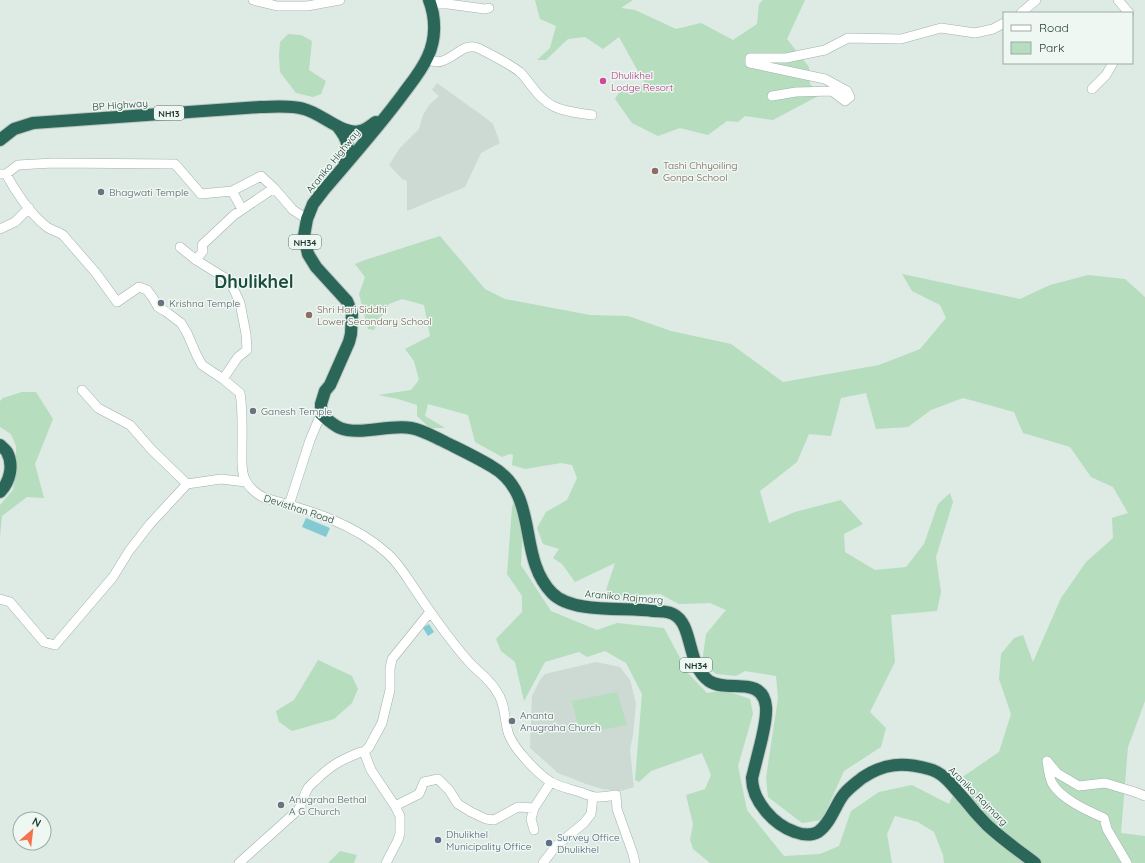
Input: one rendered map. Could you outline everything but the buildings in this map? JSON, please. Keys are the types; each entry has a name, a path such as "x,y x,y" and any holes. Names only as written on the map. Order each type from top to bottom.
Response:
{"highway":[{"name":"Araniko Highway","path":"321,414 322,399 325,391 330,385 350,338 352,313 348,301 316,267 308,254 304,236 306,219 313,204 391,110 427,59 431,49 434,30 434,20 430,2"},
{"name":"BP Highway","path":"0,140 14,129 33,123 260,107 292,107 314,112 350,132 362,131 391,110"},
{"name":"BP Highway","path":"337,126 345,135 347,142 348,151 345,164"},
{"name":"Araniko Rajmarg","path":"321,414 333,424 346,430 390,427 411,428 429,434 493,467 509,480 517,492 525,514 532,554 540,576 552,593 558,598 582,606 641,609 666,612 673,614 682,620 699,672 706,680 715,684 750,687 758,691 764,698 766,714 752,784 760,802 775,821 790,830 802,834 812,834 820,831 844,794 853,784 879,768 892,765 917,766 931,769 944,777 988,825 1035,863"},
{"path":"0,445 7,451 10,460 8,481 0,492"}],"street":[{"path":"253,0 277,6 307,6 340,0"},
{"path":"1022,12 1036,0"},
{"path":"1118,0 1127,12"},
{"path":"430,2 485,9 489,8"},
{"path":"772,96 796,92 832,91 845,101 850,97 847,91 825,79 750,63 750,58 786,58 825,50 848,38 901,40 941,28 974,33 993,29 1003,24"},
{"path":"427,59 435,62 441,62 469,47 478,48 516,69 546,102 560,110 592,114"},
{"path":"1092,89 1106,75 1112,64"},
{"path":"246,482 243,476 242,405 240,393 202,365 181,323 158,307 147,290 139,287 117,302 96,273 63,235 46,227 29,208 3,174 18,165 53,163 175,164 201,194 232,191 261,176 274,188 293,210 306,219"},
{"path":"196,260 203,251 202,245 234,215 274,188"},
{"path":"232,191 242,209"},
{"path":"0,228 15,222 29,208"},
{"path":"180,247 196,260 230,281 240,303 246,334 247,350 238,357 223,379"},
{"path":"82,390 98,408 130,425 187,484"},
{"path":"289,505 310,440 321,414"},
{"path":"0,599 10,602 44,642 55,645 113,577 129,551 150,524 187,484 221,479 246,482"},
{"name":"Devisthan Road","path":"246,482 259,496 312,511 358,532 390,556 451,640 499,693 506,726 510,736 531,765 550,782 566,788 597,797 616,795 617,809 635,863"},
{"path":"239,863 298,810 309,786 326,770 344,758 364,752 369,747 382,723 390,690 390,670 392,659 430,612"},
{"path":"364,752 371,770 400,816 400,833 398,840 386,863"},
{"path":"1127,863 1106,829 1104,818 1067,799 1052,783 1047,761 1057,773 1079,786 1105,783 1145,796"},
{"path":"395,806 419,794 424,782 438,779 449,790 458,804 486,819 494,820 518,807 534,808"},
{"path":"534,830 531,819 534,808 550,782"},
{"path":"543,863 556,846 584,823 591,814 593,796"}],"shaded area":[{"path":"437,83 493,124 500,143 481,153 465,187 407,211 407,181 402,179 389,165 400,148 419,129 423,115 430,104 439,96 432,90"},
{"path":"596,662 620,667 630,680 636,703 630,750 634,787 621,791 602,789 558,773 530,748 532,696 540,680 545,674"}],"green space":[{"path":"535,0 633,0 621,8 635,10 676,29 701,23 733,40 757,24 759,4 763,0 805,0 787,39 809,67 810,84 820,95 773,120 745,116 738,122 727,121 708,135 680,128 658,136 632,123 615,99 622,87 630,93 645,84 619,37 603,49 585,37 568,39 546,60 537,60 550,48 556,26 540,19"},
{"path":"288,34 301,35 312,41 309,70 326,81 321,94 313,97 296,93 280,72 280,42"},
{"path":"440,236 485,289 505,299 590,315 628,316 671,331 731,344 783,382 879,365 920,349 946,318 940,305 912,291 902,274 1020,299 1050,285 1088,275 1125,279 1145,297 1145,701 1128,747 1121,833 1145,836 1145,863 944,863 943,855 934,832 918,822 895,816 887,834 892,863 710,863 693,849 690,840 693,824 686,795 705,789 711,775 702,753 651,771 639,782 635,780 642,694 626,663 605,651 587,657 579,652 545,662 524,701 515,662 501,651 496,639 522,612 522,596 507,574 514,498 523,526 521,565 551,611 597,630 617,623 664,628 688,673 707,693 724,690 750,699 753,714 738,766 747,810 784,856 820,854 839,846 851,811 879,792 912,785 949,804 961,778 999,752 1011,714 999,679 1001,654 1014,638 1023,635 1033,662 1061,598 1086,562 1113,538 1112,518 1128,513 1113,487 1091,477 1070,447 1023,433 1014,412 963,398 931,410 908,427 876,429 866,393 841,398 831,436 809,434 797,462 760,491 769,523 795,512 841,500 863,524 844,534 845,552 875,570 906,567 924,544 938,504 950,493 953,502 936,557 941,592 937,611 891,615 895,662 870,712 886,728 881,747 844,771 822,820 802,823 768,797 766,778 778,698 776,676 745,671 736,676 716,674 702,663 706,634 726,610 710,603 679,604 660,594 618,596 606,590 615,563 575,582 562,564 553,558 559,549 543,544 537,528 546,512 567,500 577,478 572,465 561,463 525,469 512,465 513,455 510,454 502,457 475,442 468,415 428,404 425,416 445,428 430,428 417,416 417,405 378,395 411,390 419,380 414,361 405,349 430,336 424,305 402,299 389,304 374,330 368,329 359,294 365,277 355,264"},
{"path":"22,392 36,392 53,419 35,464 44,498 27,497 2,516 0,537 0,505 13,490 16,473 16,446 11,434 0,427 0,401 3,398"},
{"path":"318,660 352,676 358,689 352,703 334,719 292,731 279,722 276,711 294,700"},
{"path":"617,692 627,725 580,734 572,701"},
{"path":"340,851 357,855 354,863 328,863"}],"water":[{"path":"306,518 330,528 326,537 302,527"},
{"path":"429,624 434,632 428,636 423,628"}],"place":[{"name":"Dhulikhel Lodge Resort","path":"603,81"},
{"name":"Tashi Chhyoiling Gonpa School","path":"655,171"},
{"name":"Bhagwati Temple","path":"101,192"},
{"name":"Krishna Temple","path":"161,303"},
{"name":"Shri Hari Siddhi Lower Secondary School","path":"309,315"},
{"name":"Ganesh Temple","path":"253,411"},
{"name":"Ananta Anugraha Church","path":"512,721"},
{"name":"Anugraha Bethal A G Church","path":"281,805"},
{"name":"Dhulikhel Municipality Office","path":"438,840"},
{"name":"Survey Office Dhulikhel","path":"549,843"}],"district":[{"name":"Dhulikhel","path":"254,281"}]}
